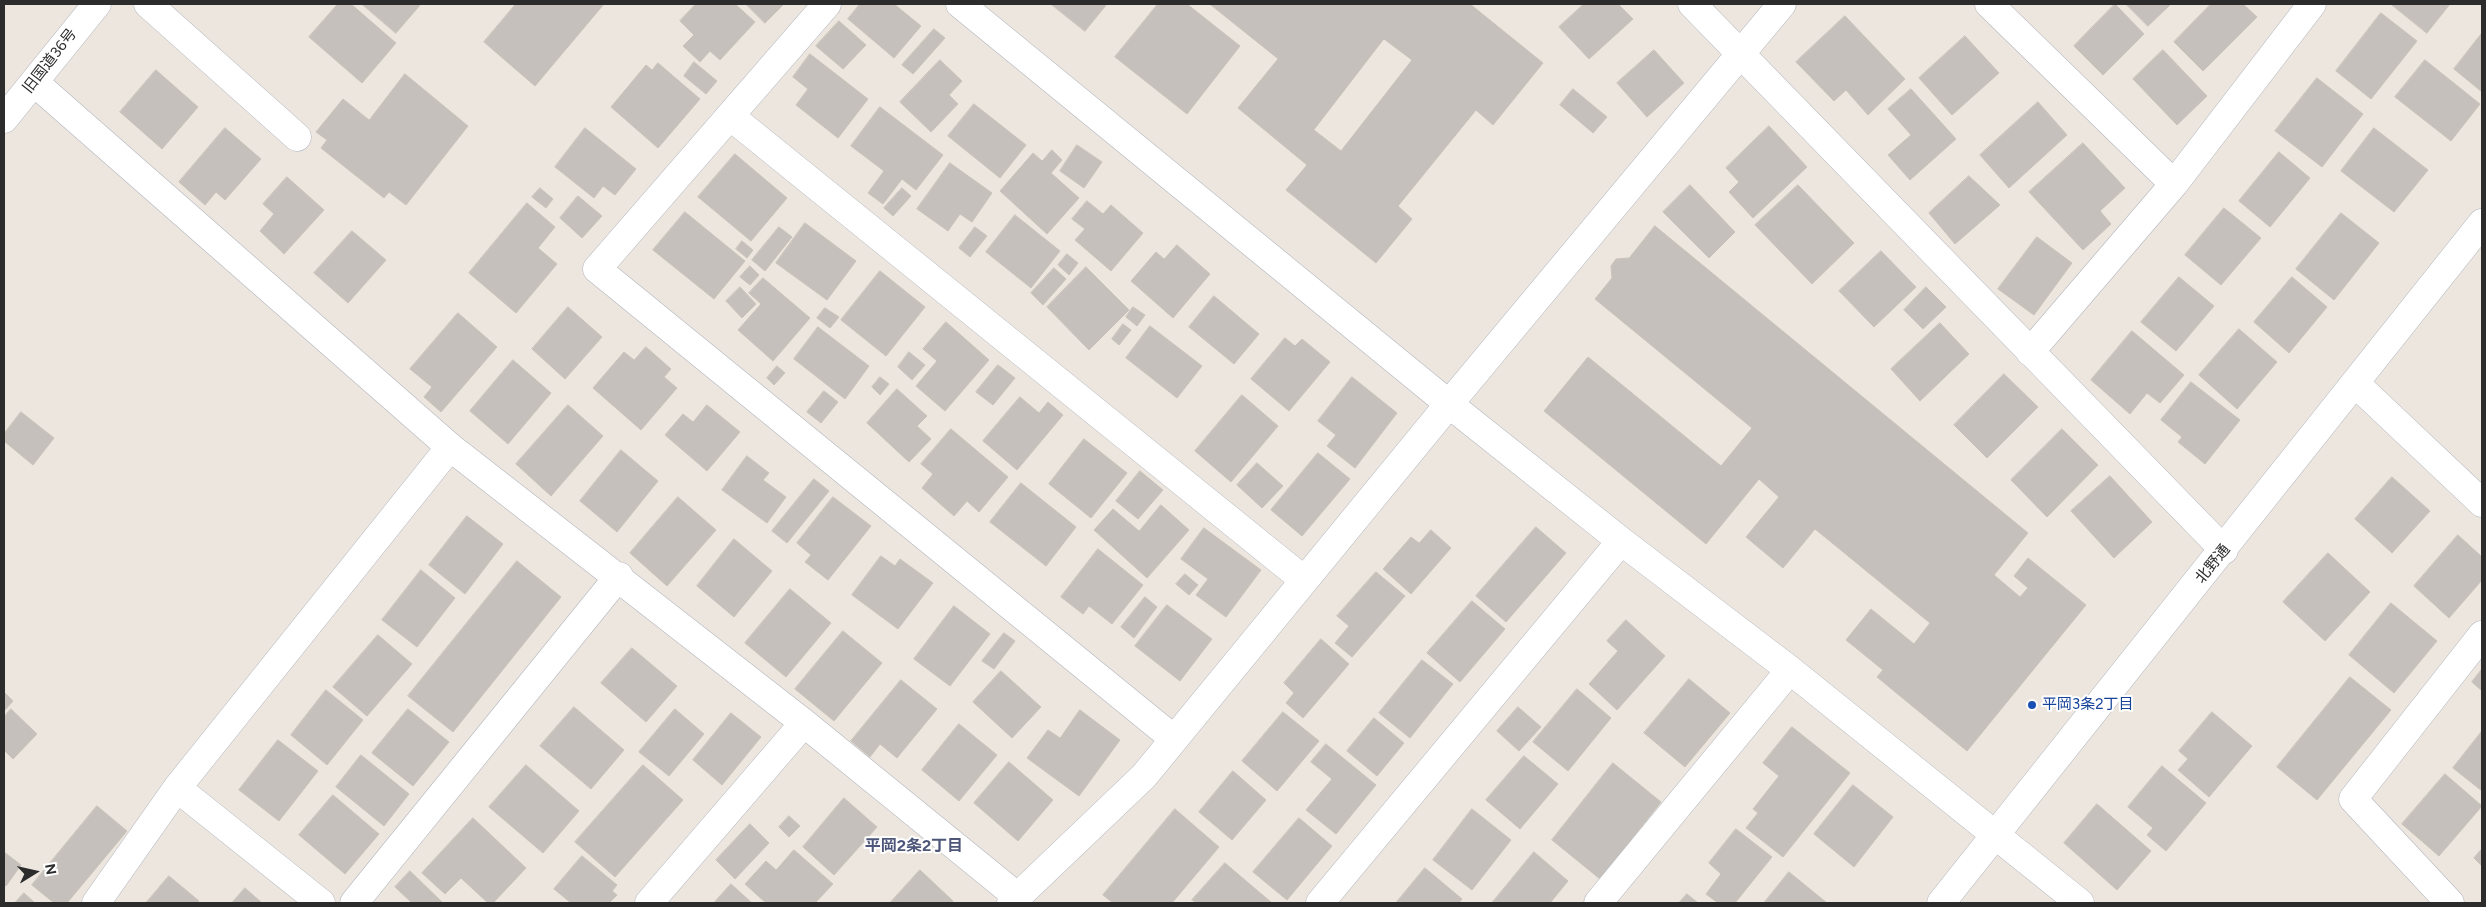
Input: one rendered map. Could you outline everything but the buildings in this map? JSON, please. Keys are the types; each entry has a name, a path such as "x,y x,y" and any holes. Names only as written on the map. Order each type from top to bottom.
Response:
{"street":[{"name":"旧国道36号","path":"4,119 97,4"},
{"path":"148,4 297,137"},
{"path":"827,4 597,269 1174,739"},
{"path":"960,4 1449,404 1622,541 1790,670 2080,903"},
{"path":"1692,4 2224,550"},
{"path":"34,82 450,447 618,576 804,723 1015,900 1144,776 1449,404 1782,4"},
{"path":"1989,4 2174,184"},
{"path":"2030,352 2174,184 2305,7"},
{"path":"730,116 1304,580"},
{"name":"北野通","path":"1941,903 2224,550 2482,223"},
{"path":"2356,384 2482,503"},
{"path":"96,903 177,788 450,447"},
{"path":"1320,903 1622,541"},
{"path":"354,903 618,576"},
{"path":"2450,903 2353,799 2482,635"},
{"path":"1598,903 1790,670"},
{"path":"648,903 804,723"},
{"path":"177,788 321,903"}],"place":[{"name":"平岡3条2丁目","path":"2032,705"}],"district":[{"name":"平岡2条2丁目","path":"914,846"}]}
